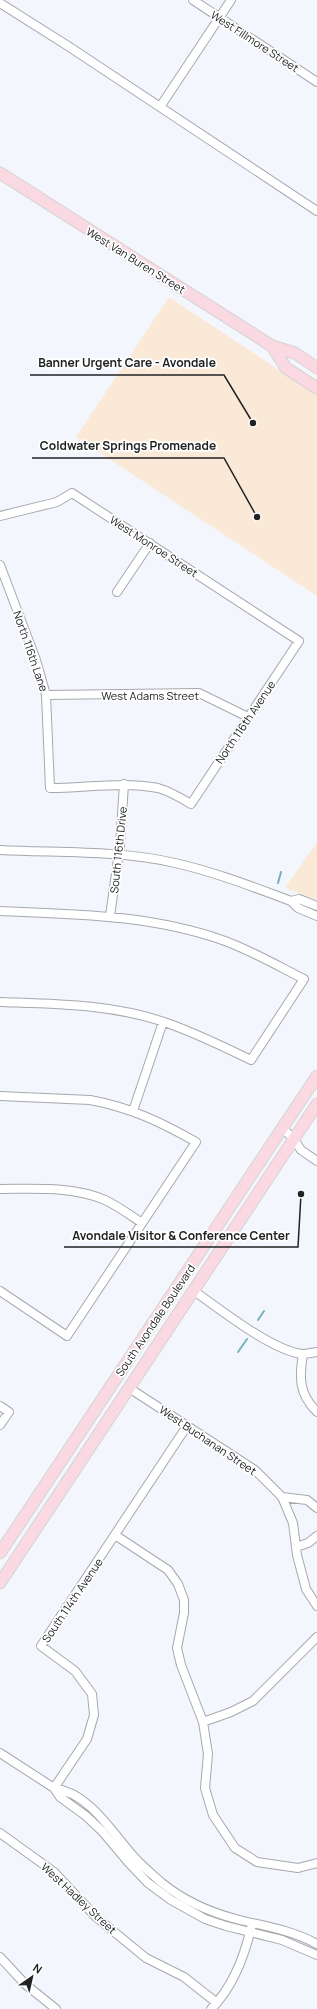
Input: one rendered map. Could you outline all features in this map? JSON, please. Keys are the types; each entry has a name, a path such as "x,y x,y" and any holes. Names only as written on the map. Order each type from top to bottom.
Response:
{"main road":[{"name":"West Van Buren Street","path":"0,173 272,346 294,353 317,368"},
{"name":"West Van Buren Street","path":"272,346 286,368 317,388"},
{"name":"South Avondale Boulevard","path":"0,1553 317,1076"},
{"name":"South Avondale Boulevard","path":"0,1583 194,1291 293,1138 317,1104"},
{"path":"180,1282 194,1291"}],"street":[{"name":"West Fillmore Street","path":"192,0 317,82"},
{"path":"160,107 231,0"},
{"path":"0,3 317,211"},
{"name":"West Monroe Street","path":"0,516 57,502 72,493 299,641"},
{"path":"117,592 150,543"},
{"name":"North 116th Lane","path":"0,565 36,660 46,696 50,788 80,788 124,784"},
{"name":"North 116th Avenue","path":"124,784 159,788 191,804 299,641"},
{"name":"West Adams Street","path":"46,696 199,693 248,717"},
{"name":"South 116th Drive","path":"110,916 119,855 124,784"},
{"path":"0,850 119,855 174,863 208,872 291,901 298,908 317,916"},
{"path":"291,901 300,899 317,906"},
{"path":"0,911 110,916 174,927 225,941 304,979 251,1060 198,1035 163,1022 105,1009 60,1004 0,1002"},
{"path":"134,1111 163,1022"},
{"path":"0,1096 90,1100 134,1111 164,1123 196,1142 67,1336 0,1291"},
{"path":"282,1128 293,1138 301,1150 317,1161"},
{"path":"0,1189 68,1191 89,1195 105,1200 142,1223"},
{"path":"194,1291 268,1341 286,1350 303,1354 317,1352"},
{"path":"303,1354 301,1369 302,1388 306,1400 317,1412"},
{"name":"West Buchanan Street","path":"129,1388 255,1470 282,1497 293,1523 296,1547 306,1589 317,1606"},
{"path":"0,1406 9,1412 0,1425"},
{"name":"South 114th Avenue","path":"54,1788 87,1739 94,1716 92,1694 75,1671 41,1646 187,1426"},
{"path":"282,1497 307,1500 317,1508"},
{"path":"115,1535 168,1570 178,1584 184,1600 184,1613 177,1648 181,1665 203,1722 208,1754 205,1788 213,1815 235,1848 257,1862 298,1868 317,1863"},
{"path":"296,1547 308,1543 317,1536"},
{"path":"203,1722 232,1712 253,1701 317,1637"},
{"path":"0,1753 54,1788 65,1790 99,1816 135,1858 163,1884 202,1907 317,1955"},
{"name":"West Hadley Street","path":"0,1832 54,1872 96,1917 146,1958 184,1977 214,2006"},
{"path":"251,1927 287,1932 317,1944"},
{"path":"214,2006 229,1987 239,1967 251,1927"},
{"path":"0,1958 25,1984 56,2009"}],"shaded area":[{"path":"169,297 317,395 317,596 76,437"},
{"path":"317,842 317,900 285,888"}],"waterway":[{"path":"278,883 281,872"},
{"path":"258,1320 264,1311"},
{"path":"238,1352 247,1339"}],"place":[{"name":"Banner Urgent Care - Avondale","path":"253,423"},
{"name":"Coldwater Springs Promenade","path":"257,517"},
{"name":"Avondale Visitor & Conference Center","path":"301,1194"}]}
